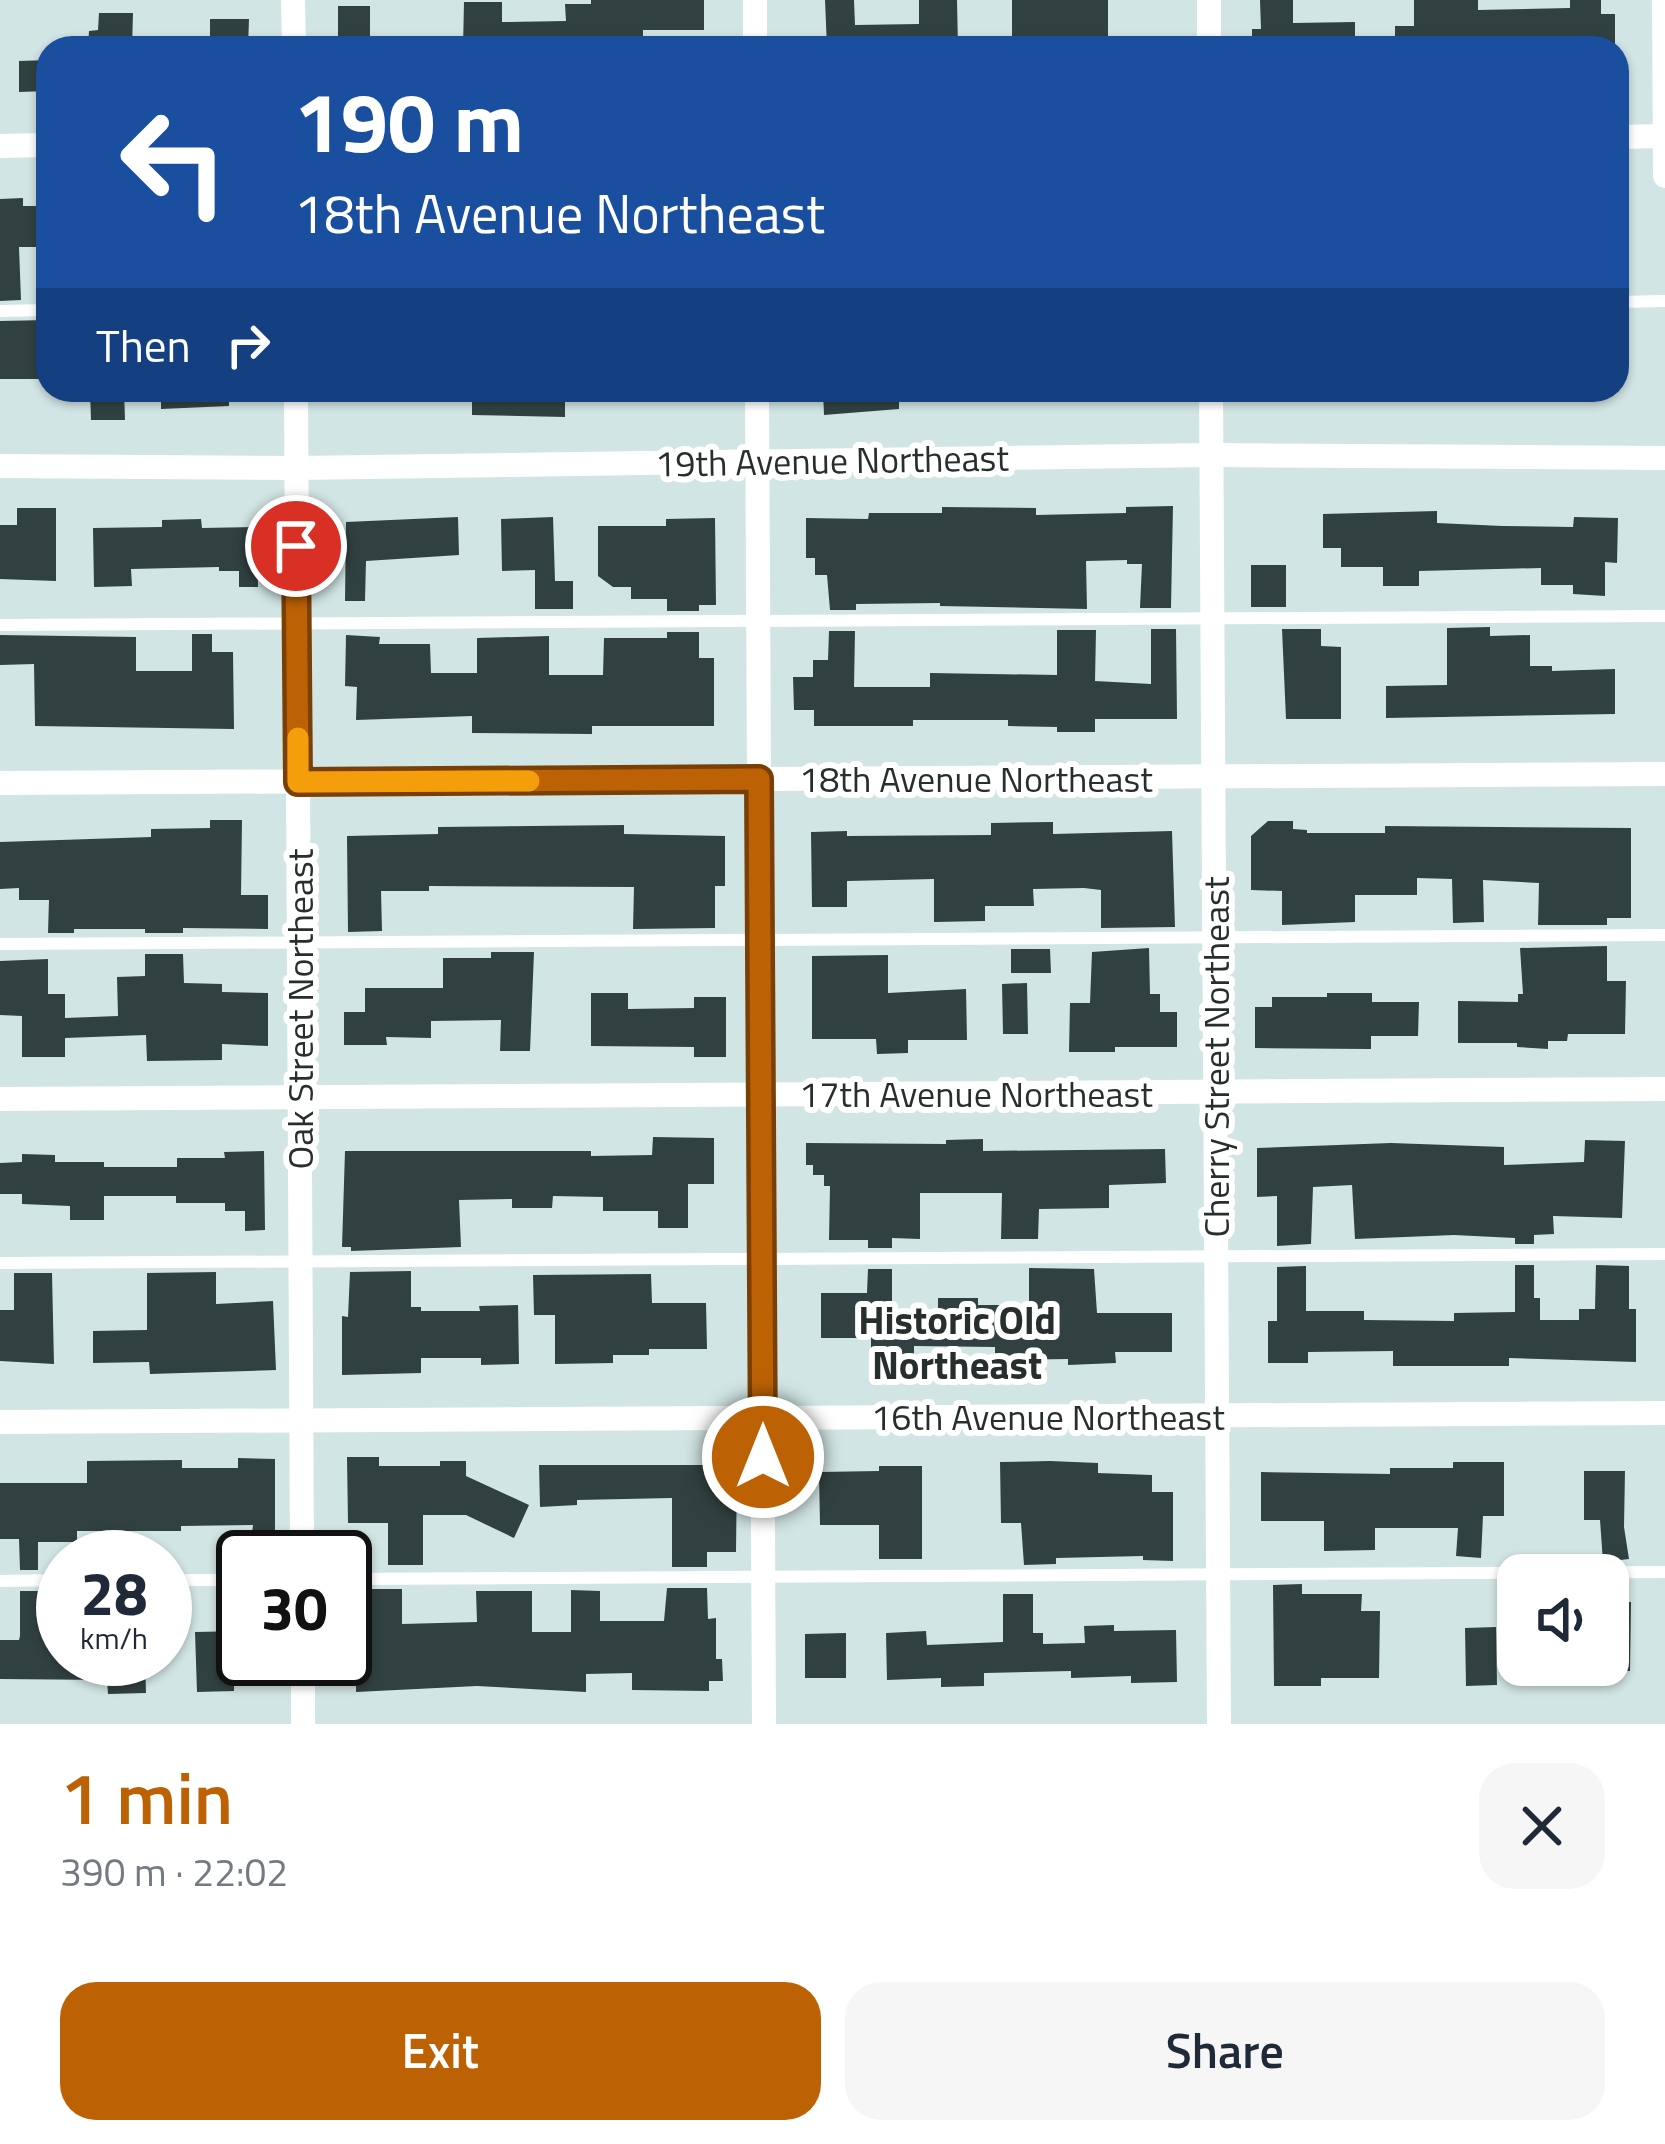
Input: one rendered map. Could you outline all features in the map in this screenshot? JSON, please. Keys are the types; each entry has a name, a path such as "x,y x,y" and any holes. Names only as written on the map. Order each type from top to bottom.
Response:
{"street":[{"path":"293,0 294,36"},
{"path":"755,0 755,36"},
{"path":"1209,0 1209,36"},
{"path":"1664,0 1665,176"},
{"path":"1629,137 1665,136"},
{"path":"0,146 36,146"},
{"name":"Oak Street Northeast","path":"296,402 302,1530"},
{"path":"757,402 764,1724"},
{"name":"Cherry Street Northeast","path":"1211,402 1219,1724"},
{"name":"19th Avenue Northeast","path":"0,466 296,468 1211,455 1665,458"},
{"name":"18th Avenue Northeast","path":"0,783 1665,774"},
{"name":"17th Avenue Northeast","path":"0,1099 1665,1089"},
{"name":"16th Avenue Northeast","path":"0,1422 1665,1413"},
{"path":"302,1686 303,1724"}],"lane":[{"path":"1629,302 1665,302"},
{"path":"0,311 36,310"},
{"path":"0,625 1665,616"},
{"path":"0,944 1665,935"},
{"path":"0,1263 1665,1254"},
{"path":"372,1579 1665,1572"},
{"path":"0,1581 36,1580"}],"building":[{"path":"591,0 704,0 704,30 643,30 643,36 463,36 464,2 502,2 502,22 566,21 565,4 591,4"},
{"path":"825,0 854,0 855,25 919,24 919,0 957,0 958,36 826,36"},
{"path":"1012,0 1108,0 1108,36 1012,36"},
{"path":"1260,0 1293,0 1293,23 1355,22 1355,36 1252,36 1252,29 1261,29"},
{"path":"1414,0 1478,0 1478,10 1570,8 1570,0 1601,0 1601,14 1615,14 1615,36 1395,36 1395,26 1414,26"},
{"path":"338,6 370,6 370,36 338,36"},
{"path":"99,13 133,13 132,36 89,36 89,31 98,30"},
{"path":"210,19 249,19 248,36 210,36"},
{"path":"36,60 36,91 19,92 19,61"},
{"path":"23,198 23,206 36,206 36,247 19,247 21,300 0,301 0,199"},
{"path":"36,320 36,379 0,379 0,321"},
{"path":"90,402 124,402 125,420 91,420"},
{"path":"161,402 229,402 229,406 161,409"},
{"path":"472,402 565,402 565,417 472,415"},
{"path":"823,402 899,402 899,409 824,415"},
{"path":"1173,506 1171,608 1140,608 1142,564 1127,564 1127,560 1086,561 1087,609 940,603 856,604 856,610 830,610 827,575 815,575 815,558 806,558 806,518 868,519 869,513 942,513 942,507 1036,508 1036,515 1126,513 1126,507"},
{"path":"17,508 56,508 56,581 0,579 0,525 17,525"},
{"path":"1437,511 1437,523 1502,526 1573,527 1574,517 1618,518 1617,563 1605,562 1605,596 1573,594 1573,585 1541,585 1541,568 1419,571 1419,586 1383,586 1383,567 1341,567 1341,548 1323,548 1323,514"},
{"path":"458,517 459,555 366,561 365,601 345,601 346,522"},
{"path":"553,517 555,581 573,581 573,609 535,609 535,570 502,571 501,519"},
{"path":"715,518 716,605 699,605 699,611 667,611 667,599 631,599 631,587 613,587 598,576 598,526 666,526 666,519"},
{"path":"201,519 202,528 257,527 258,587 239,587 239,571 219,571 219,567 131,569 132,586 94,587 93,528 162,527 162,520"},
{"path":"1251,565 1286,565 1286,607 1251,607"},
{"path":"1490,627 1490,636 1530,635 1530,666 1552,666 1552,671 1615,669 1615,714 1386,718 1386,686 1447,685 1447,628"},
{"path":"1151,629 1176,629 1177,719 1095,719 1095,732 1057,732 1057,727 1008,726 1008,720 814,726 814,710 794,710 793,677 813,677 813,660 828,660 829,631 855,631 854,687 930,687 930,673 1057,675 1057,630 1096,630 1095,681 1151,684"},
{"path":"1282,629 1321,629 1321,646 1341,647 1341,719 1286,719"},
{"path":"667,632 699,632 699,658 714,658 714,726 592,726 592,734 472,733 472,716 356,720 357,687 345,686 346,635 380,637 379,644 430,644 431,673 477,673 477,638 549,636 549,675 603,675 604,638 667,638"},
{"path":"192,634 212,634 212,652 233,652 234,729 35,726 34,664 0,665 0,635 136,637 136,671 192,671"},
{"path":"210,820 242,820 241,895 268,895 268,929 48,933 49,900 19,900 19,888 0,889 0,842 151,837 151,829 210,828"},
{"path":"1268,821 1293,821 1293,829 1307,833 1385,833 1385,826 1631,828 1631,918 1607,918 1607,925 1538,925 1539,883 1483,880 1484,922 1453,923 1452,879 1417,878 1417,895 1355,895 1355,922 1282,925 1282,891 1251,890 1251,836"},
{"path":"1053,822 1053,834 1172,831 1175,927 1101,928 1101,890 1084,888 1033,889 1034,906 985,906 985,921 934,922 934,879 847,881 847,907 812,907 811,832 991,835 991,823"},
{"path":"624,825 624,834 725,836 725,886 715,886 715,928 633,929 634,887 429,886 429,891 381,891 382,931 348,932 347,836 438,834 438,827"},
{"path":"1607,946 1607,981 1626,981 1625,1034 1568,1034 1567,1041 1548,1041 1548,1049 1517,1047 1517,1043 1458,1043 1458,1001 1518,1002 1518,994 1523,994 1520,948"},
{"path":"1149,948 1150,994 1160,994 1160,1012 1177,1012 1177,1047 1069,1052 1070,1003 1090,1003 1092,952"},
{"path":"1011,949 1050,949 1051,973 1011,973"},
{"path":"491,952 534,952 530,1051 500,1051 501,1020 431,1021 431,1038 386,1037 387,1045 344,1045 344,1012 365,1012 365,988 443,988 443,958 491,958"},
{"path":"145,954 183,954 184,983 222,984 222,992 268,993 268,1046 222,1044 222,1060 147,1061 146,1035 65,1038 65,1057 22,1057 22,1016 0,1015 0,961 48,959 48,994 65,994 65,1018 118,1016 117,977 145,976"},
{"path":"888,955 888,993 966,989 967,1040 908,1040 908,1053 877,1054 876,1039 812,1039 812,956"},
{"path":"1027,983 1028,1034 1003,1034 1002,984"},
{"path":"591,993 628,993 628,1009 694,1008 694,997 726,997 726,1057 694,1057 694,1047 591,1046"},
{"path":"1327,993 1372,993 1372,1002 1419,1002 1418,1036 1371,1036 1371,1049 1255,1048 1255,1007 1272,1007 1272,997 1327,997"},
{"path":"653,1137 714,1138 714,1184 688,1184 688,1228 658,1228 658,1211 603,1211 603,1197 553,1196 552,1208 512,1208 512,1199 459,1200 461,1247 351,1251 351,1247 342,1247 345,1151 652,1155"},
{"path":"983,1139 983,1151 1165,1149 1166,1183 1109,1185 1109,1208 1039,1209 1038,1239 1001,1239 1002,1193 920,1193 920,1239 892,1238 892,1248 868,1248 868,1240 829,1240 830,1186 824,1186 824,1175 813,1175 813,1165 806,1165 806,1143 946,1144 946,1140"},
{"path":"1585,1140 1625,1141 1622,1218 1553,1216 1554,1234 1534,1235 1534,1244 1515,1244 1515,1238 1454,1235 1355,1239 1352,1185 1313,1187 1311,1244 1277,1246 1277,1196 1257,1197 1257,1148 1391,1143 1504,1147 1504,1165 1584,1162"},
{"path":"264,1151 265,1230 245,1231 245,1211 225,1211 225,1203 176,1203 176,1196 104,1196 104,1220 70,1220 70,1206 22,1204 22,1194 0,1194 0,1163 22,1162 22,1154 55,1155 55,1162 104,1162 104,1167 177,1167 177,1158 225,1158 224,1152"},
{"path":"1515,1265 1534,1265 1540,1320 1579,1320 1579,1309 1595,1309 1596,1265 1629,1266 1629,1309 1636,1309 1636,1362 1509,1358 1509,1366 1393,1366 1393,1351 1308,1352 1308,1363 1268,1363 1268,1321 1277,1321 1277,1267 1306,1266 1306,1311 1364,1311 1364,1320 1454,1321 1454,1313 1515,1312"},
{"path":"1029,1268 1094,1269 1097,1313 1172,1313 1172,1352 1115,1352 1116,1363 1068,1365 1068,1359 995,1360 995,1347 914,1346 914,1364 871,1365 871,1338 821,1338 821,1293 867,1293 868,1269 892,1269 892,1326 938,1326 938,1298 978,1298 978,1305 1029,1305"},
{"path":"411,1271 411,1307 421,1307 421,1311 480,1311 479,1306 518,1305 519,1364 481,1365 481,1358 421,1358 421,1373 342,1375 342,1316 348,1317 350,1272"},
{"path":"216,1272 216,1304 273,1301 276,1370 150,1374 149,1362 93,1363 93,1331 147,1330 147,1273"},
{"path":"14,1273 52,1273 54,1364 0,1361 0,1310 14,1310"},
{"path":"651,1274 652,1303 706,1303 707,1349 649,1349 649,1355 613,1355 613,1363 555,1364 555,1315 534,1315 533,1275"},
{"path":"347,1457 379,1457 379,1466 466,1461 466,1476 529,1505 514,1538 466,1515 423,1515 423,1565 388,1565 388,1523 348,1523"},
{"path":"238,1458 275,1459 275,1530 252,1530 253,1525 36,1530 36,1570 20,1570 19,1539 0,1539 0,1483 87,1483 87,1461 182,1460 182,1468 238,1468"},
{"path":"1000,1462 1098,1463 1098,1473 1152,1475 1152,1492 1173,1492 1173,1561 1143,1560 1143,1556 1056,1558 1056,1564 1024,1565 1021,1523 1001,1523"},
{"path":"1453,1462 1504,1462 1504,1516 1483,1516 1481,1558 1456,1556 1458,1528 1375,1528 1375,1550 1324,1551 1324,1521 1261,1521 1261,1472 1390,1474 1390,1468 1453,1468"},
{"path":"539,1465 737,1465 736,1552 707,1552 707,1567 672,1567 672,1498 577,1500 577,1505 540,1507"},
{"path":"879,1466 922,1466 922,1559 879,1559 879,1525 820,1525 819,1472 879,1471"},
{"path":"1584,1471 1625,1471 1628,1554 1602,1554 1600,1520 1584,1520"},
{"path":"1302,1584 1302,1594 1362,1594 1361,1611 1380,1611 1379,1678 1321,1678 1321,1686 1274,1686 1273,1585"},
{"path":"667,1588 707,1588 708,1619 716,1618 716,1659 722,1659 723,1681 709,1681 709,1691 632,1690 632,1673 586,1674 586,1692 477,1686 356,1692 356,1686 372,1686 372,1589 402,1589 402,1624 477,1622 476,1591 532,1591 532,1632 571,1632 571,1590 600,1591 600,1621 664,1621"},
{"path":"20,1591 36,1591 36,1679 0,1679 0,1640 19,1640"},
{"path":"1003,1594 1033,1594 1033,1633 1043,1633 1043,1644 1085,1643 1084,1626 1114,1625 1114,1631 1176,1630 1177,1682 1131,1683 1131,1676 1071,1678 1071,1671 984,1673 984,1686 941,1687 941,1678 887,1680 886,1633 926,1631 927,1645 1003,1642"},
{"path":"1629,1602 1631,1602 1630,1671"},
{"path":"1496,1627 1497,1685 1466,1686 1465,1628"},
{"path":"195,1632 216,1632 216,1686 234,1686 234,1691 197,1692"},
{"path":"846,1633 846,1678 805,1678 805,1634"},
{"path":"107,1686 146,1686 146,1693 108,1694"}],"slow traffic":[{"path":"298,738 298,782 529,781"}],"district":[{"name":"Historic Old Northeast","path":"957,1342"}],"route":[{"path":"296,546 298,782 759,779 763,1457"}]}
